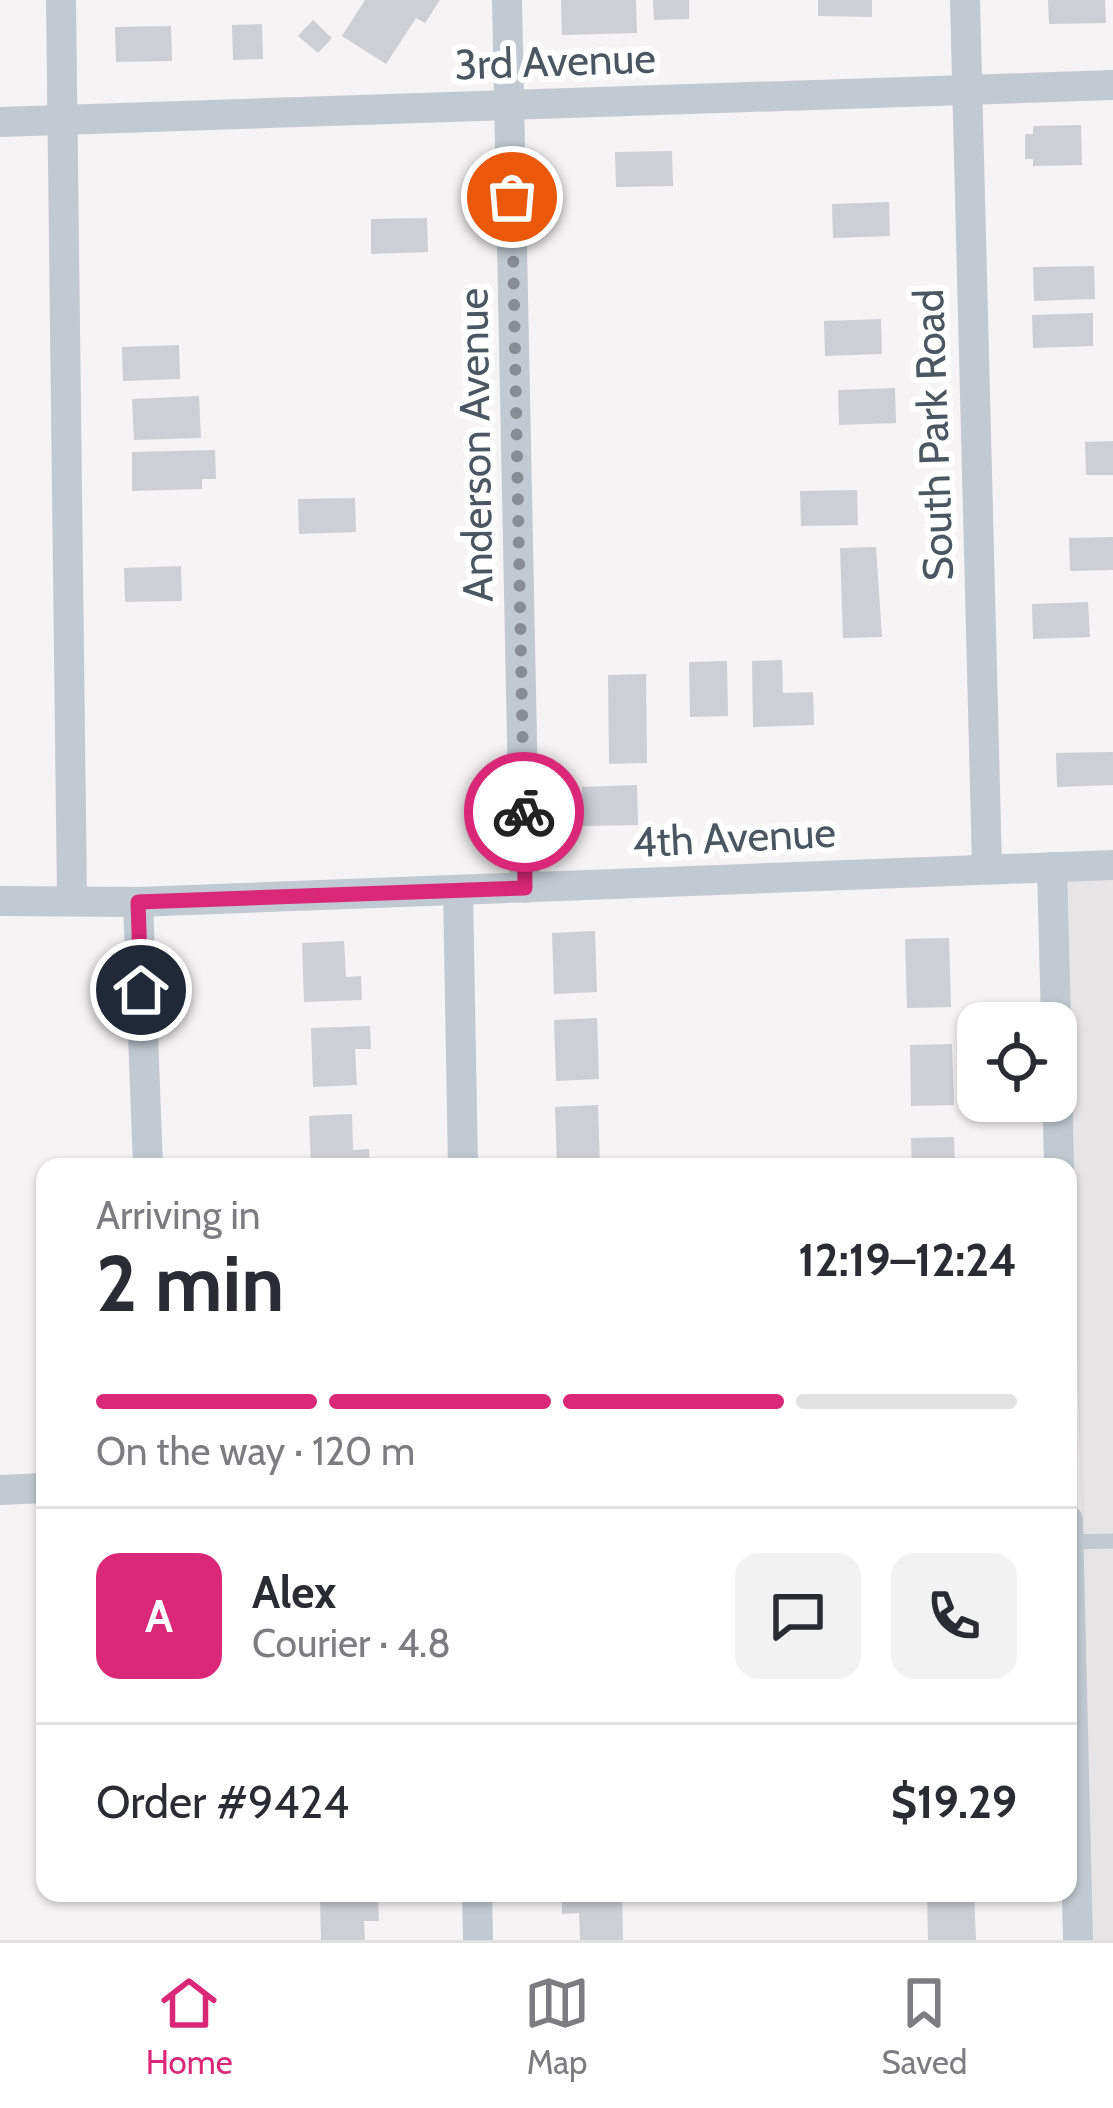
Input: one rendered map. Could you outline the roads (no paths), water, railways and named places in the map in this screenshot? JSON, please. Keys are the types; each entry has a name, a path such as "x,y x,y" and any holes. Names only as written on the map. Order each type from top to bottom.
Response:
{"street":[{"path":"61,0 72,899"},
{"name":"Anderson Avenue","path":"507,0 525,888"},
{"name":"South Park Road","path":"965,0 987,867"},
{"name":"3rd Avenue","path":"0,122 1113,85"},
{"name":"4th Avenue","path":"0,902 138,902 1113,865"},
{"path":"1052,867 1055,1002"},
{"path":"458,890 463,1158"},
{"path":"138,902 148,1158"},
{"path":"1058,1122 1059,1158"},
{"path":"0,1490 36,1489"},
{"path":"1077,1896 1078,1940"},
{"path":"477,1902 478,1940"}],"lane":[{"path":"1077,1542 1113,1541"}]}
